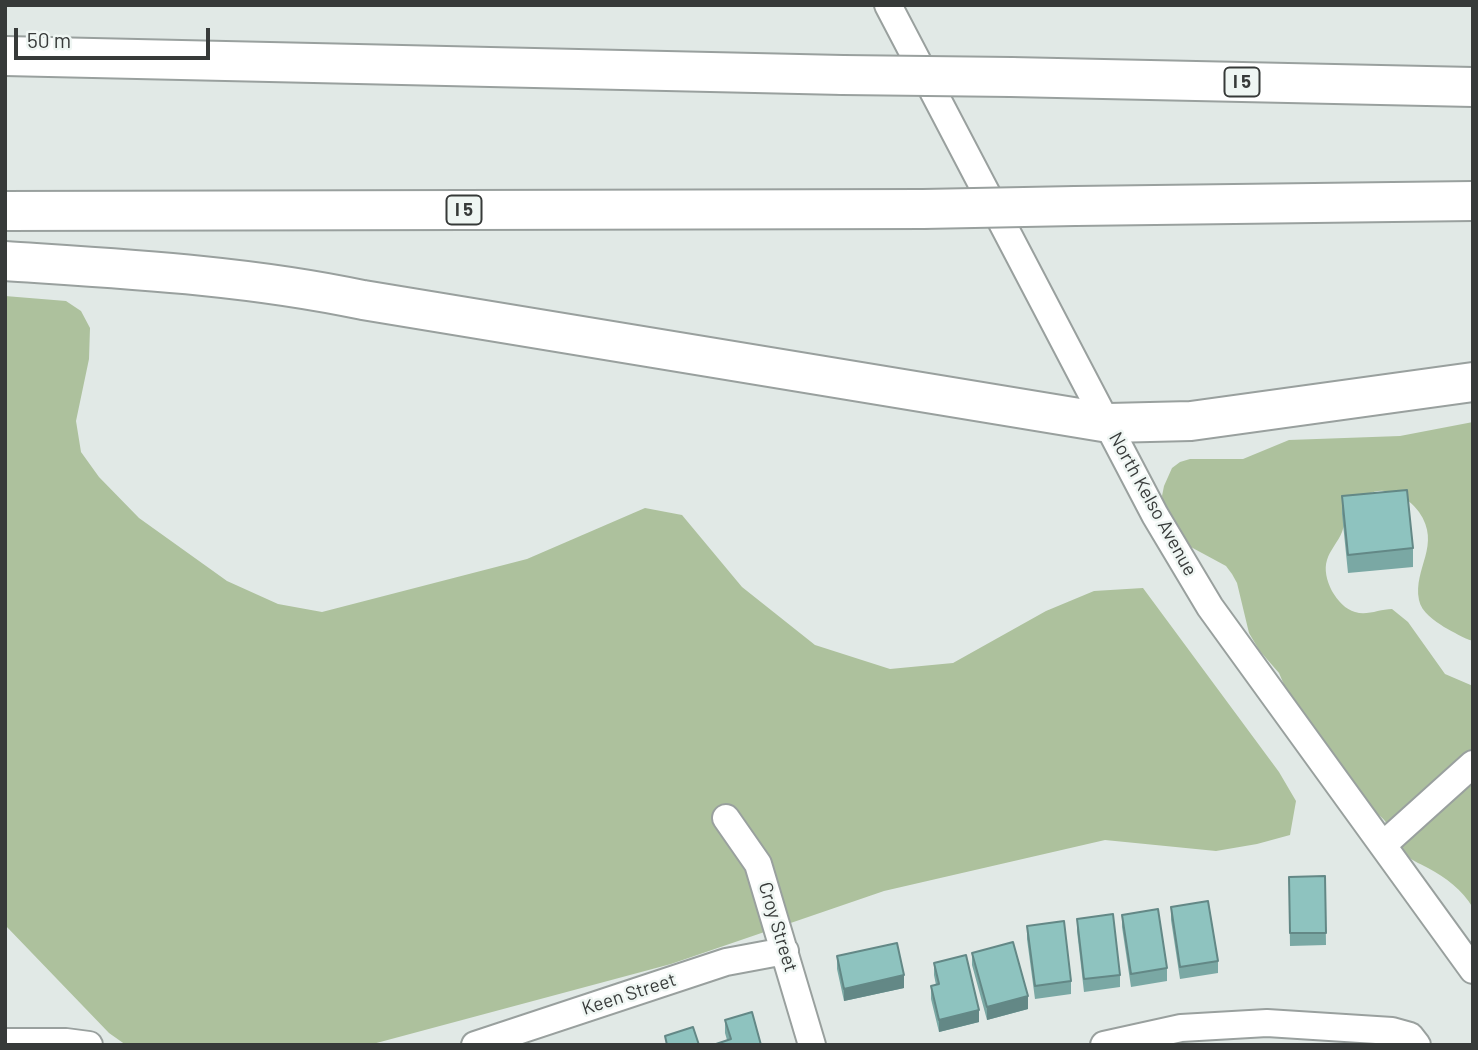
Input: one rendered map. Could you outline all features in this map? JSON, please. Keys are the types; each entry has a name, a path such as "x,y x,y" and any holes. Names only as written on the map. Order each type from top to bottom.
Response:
{"highway":[{"name":"I 5","path":"5,56 1473,87"},
{"name":"I 5","path":"5,211 923,209 1473,201"},
{"path":"5,261 173,272 301,287 363,300 1109,423 1191,421 1473,383"}],"street":[{"name":"North Kelso Avenue","path":"888,5 1155,515 1210,607 1473,970"},
{"path":"1383,845 1473,764"},
{"name":"Croy Street","path":"726,818 758,864 812,1045"},
{"name":"Keen Street","path":"475,1045 726,962 785,951"},
{"path":"1104,1045 1181,1028 1267,1023 1392,1031 1410,1036 1417,1045"},
{"path":"5,1042 66,1042 89,1045"}],"green space":[{"path":"5,296 66,301 81,311 90,328 89,359 76,421 81,452 99,477 139,518 227,581 278,604 322,612 527,559 645,508 682,515 742,587 815,645 890,669 953,663 1046,611 1094,591 1143,588 1279,772 1296,801 1290,835 1216,851 1105,840 884,891 671,964 369,1045 126,1045 109,1033 5,925"},
{"path":"1473,422 1473,641 1444,627 1425,612 1420,604 1418,588 1428,535 1419,512 1401,496 1384,491 1367,495 1360,500 1349,515 1328,556 1326,575 1332,591 1348,609 1369,613 1392,609 1408,622 1445,674 1473,686 1473,908 1453,885 1406,855 1388,825 1371,810 1291,701 1279,673 1259,650 1249,633 1237,583 1232,574 1226,566 1189,546 1166,515 1162,496 1172,468 1190,459 1243,459 1289,440 1400,436"}],"building":[{"path":"1407,490 1413,548 1348,555 1342,496"},
{"path":"1325,876 1326,933 1290,933 1289,877"},
{"path":"1208,901 1218,961 1180,967 1171,907"},
{"path":"1158,909 1167,968 1131,974 1122,915"},
{"path":"1113,914 1120,975 1084,979 1077,919"},
{"path":"1064,921 1071,981 1035,986 1027,926"},
{"path":"1013,942 1028,996 987,1007 972,953"},
{"path":"897,943 904,975 844,989 837,956"},
{"path":"966,955 979,1010 939,1020 931,986 939,984 934,963"},
{"path":"752,1012 761,1045 713,1045 731,1039 725,1020"},
{"path":"693,1027 699,1045 667,1045 665,1036"}]}
